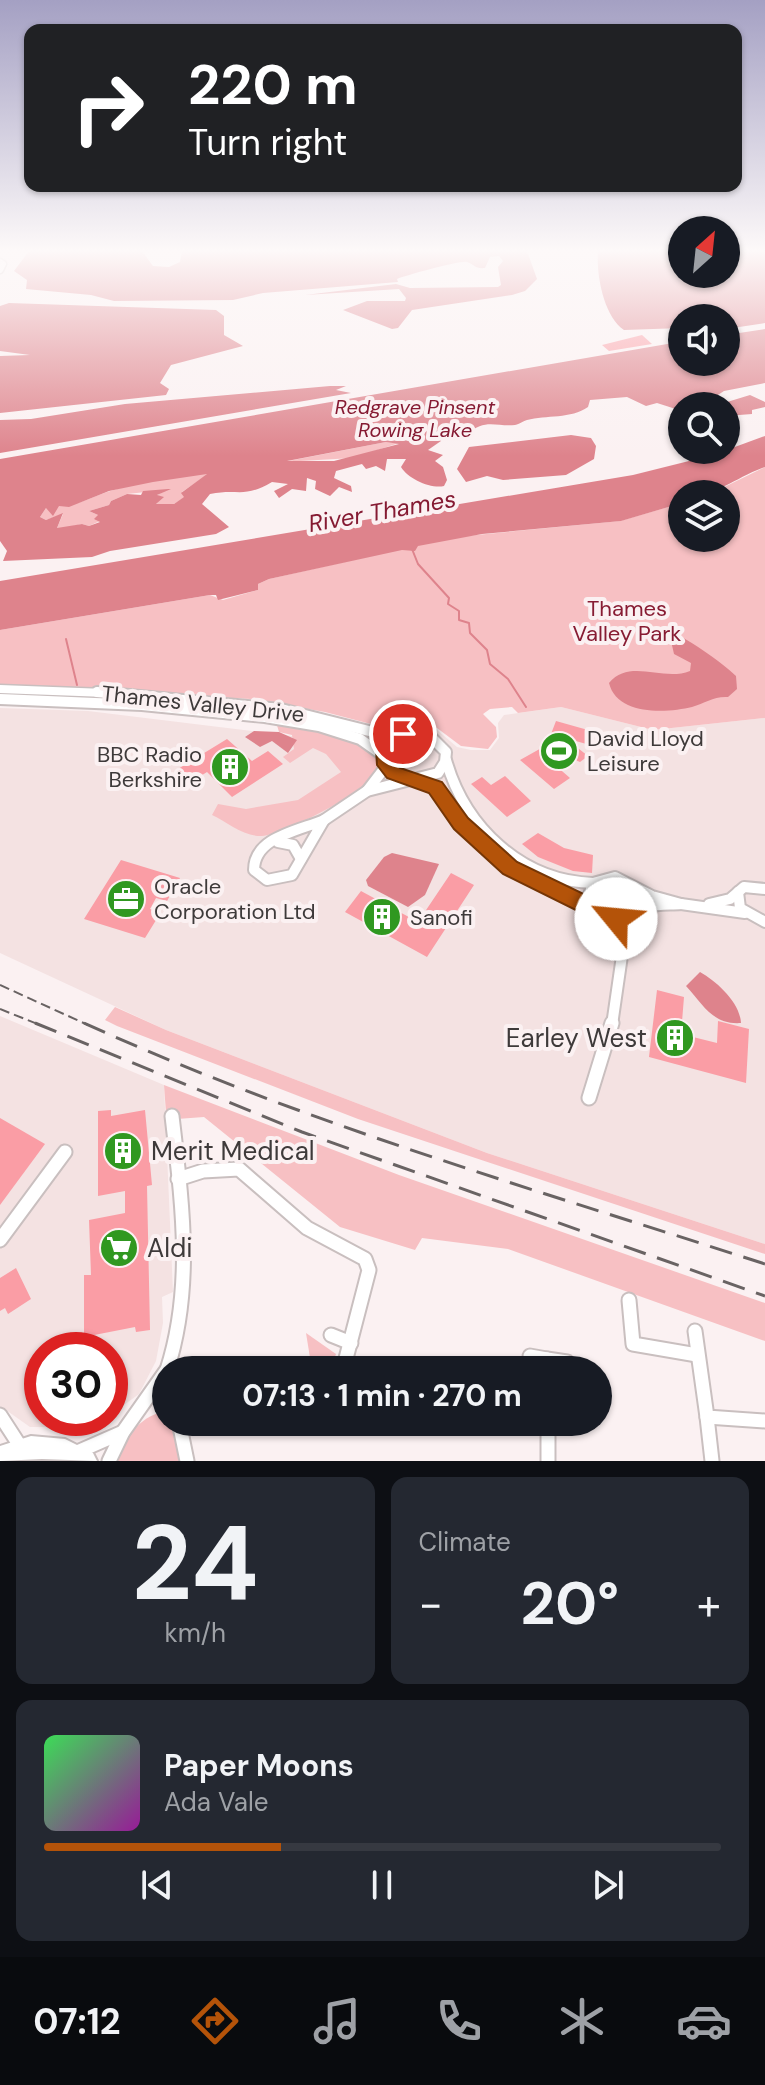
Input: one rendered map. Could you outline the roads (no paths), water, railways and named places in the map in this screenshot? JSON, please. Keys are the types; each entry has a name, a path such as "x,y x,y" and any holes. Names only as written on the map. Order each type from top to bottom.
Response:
{"main road":[{"path":"0,1459 23,1449 46,1448 79,1457"}],"street":[{"name":"Thames Valley Drive","path":"0,689 234,703 320,716 376,733 403,734"},
{"name":"Thames Valley Drive","path":"0,699 173,708 282,720 369,743 385,761"},
{"path":"367,791 385,761 393,739 415,733 434,738 445,750 458,797 470,817 495,843 542,873 567,881 593,883 610,876 681,904"},
{"path":"324,820 298,869 285,879 267,880 259,876 253,864 254,856 263,845 324,820 367,791 438,773 446,760"},
{"path":"385,761 394,773 436,788 461,823 510,868 616,919 681,904 745,913 762,920"},
{"path":"275,842 293,845 301,859"},
{"path":"593,883 589,895 610,926 620,974"},
{"path":"589,1098 605,1056 623,939 640,897 634,886"},
{"path":"705,906 730,899 744,887 763,887"},
{"path":"738,892 737,903 745,913"},
{"path":"171,1356 181,1331 185,1276 172,1116"},
{"path":"0,1240 65,1152"},
{"path":"178,1179 203,1171 239,1169 307,1228 365,1259 369,1270 347,1356"},
{"path":"629,1300 633,1344 697,1355"},
{"path":"695,1331 712,1461"},
{"path":"331,1335 351,1343"},
{"path":"128,1426 152,1396"},
{"path":"0,1415 23,1449"},
{"path":"707,1417 765,1421"},
{"path":"79,1457 116,1436"},
{"path":"109,1461 121,1436"},
{"path":"182,1436 187,1461"},
{"path":"548,1436 548,1461"}],"water":[{"path":"0,319 224,319 224,335 243,346 171,365 160,383 169,389 166,395 0,413 0,356 30,355 0,351"},
{"path":"367,319 405,319 398,328 392,329"},
{"path":"613,319 668,319 668,328 624,330"},
{"path":"740,319 765,319 765,323 740,327"},
{"name":"Redgrave Pinsent Rowing Lake","path":"765,329 765,383 722,392 668,392 668,407 657,403 646,406 627,397 590,400 588,407 574,413 534,418 515,425 485,425 468,434 451,434 428,450 443,455 435,461 443,467 447,480 444,486 439,487 409,475 401,467 406,459 387,459 385,471 376,466 366,469 362,464 336,471 334,478 351,486 352,492 339,487 330,496 315,489 316,481 307,478 306,491 292,489 279,498 274,491 288,484 272,482 247,492 210,494 202,504 229,527 216,534 110,551 92,557 3,561 7,551 0,541 0,459 668,344 668,376 740,376 740,333","holes":["386,442 399,444 334,461 287,461","207,474 181,493 184,497 174,504 156,504 164,497 157,495 171,489 143,491 141,495 127,494 109,505 89,511 98,515 94,519 100,522 89,526 82,524 57,528 63,513 46,520 40,517 46,508 53,516 59,506 69,507 109,491"]},
{"path":"346,386 336,390 351,393 0,453 0,420 31,419 125,404"},
{"path":"750,395 765,402 765,407 752,410 752,414 740,415 740,398"},
{"path":"571,435 591,438 596,446 594,459 566,475 503,480 487,476 466,482 457,469 469,447"},
{"path":"765,436 765,467 737,480 668,480 668,507 621,521 482,534 418,546 415,551 402,550 269,579 258,584 258,590 218,600 216,595 210,595 0,630 0,581 633,475 677,464 740,464 740,445"},
{"path":"669,632 693,644 731,671 736,676 737,689 728,697 670,710 644,710 622,702 609,683 617,676 637,671 680,674 690,671 691,663 674,654"},
{"path":"254,731 279,732 297,740 288,753 272,741 260,747 245,737"},
{"path":"392,853 439,864 425,895 408,907 368,886 366,880 384,857"},
{"path":"700,972 732,1000 741,1023 715,1017 686,986"}],"waterway":[{"path":"412,549 418,564 449,598 448,604 459,611 459,620 469,623 470,633 487,650 490,664 508,679 526,707"},
{"path":"66,639 77,685"}],"railway":[{"path":"0,985 88,1025"},
{"path":"0,1009 35,1023"},
{"path":"35,1023 40,1025"},
{"path":"35,1023 302,1132 765,1296"},
{"path":"84,1023 167,1059 336,1124 765,1264"}],"place":[{"name":"David Lloyd Leisure","path":"559,751"},
{"name":"BBC Radio Berkshire","path":"230,767"},
{"name":"Oracle Corporation Ltd","path":"126,899"},
{"name":"Sanofi","path":"382,917"},
{"name":"Earley West","path":"675,1038"},
{"name":"Merit Medical","path":"123,1151"},
{"name":"Aldi","path":"119,1248"}],"water label":[{"name":"River Thames","path":"382,511"}],"park label":[{"name":"Thames Valley Park","path":"627,620"}]}
